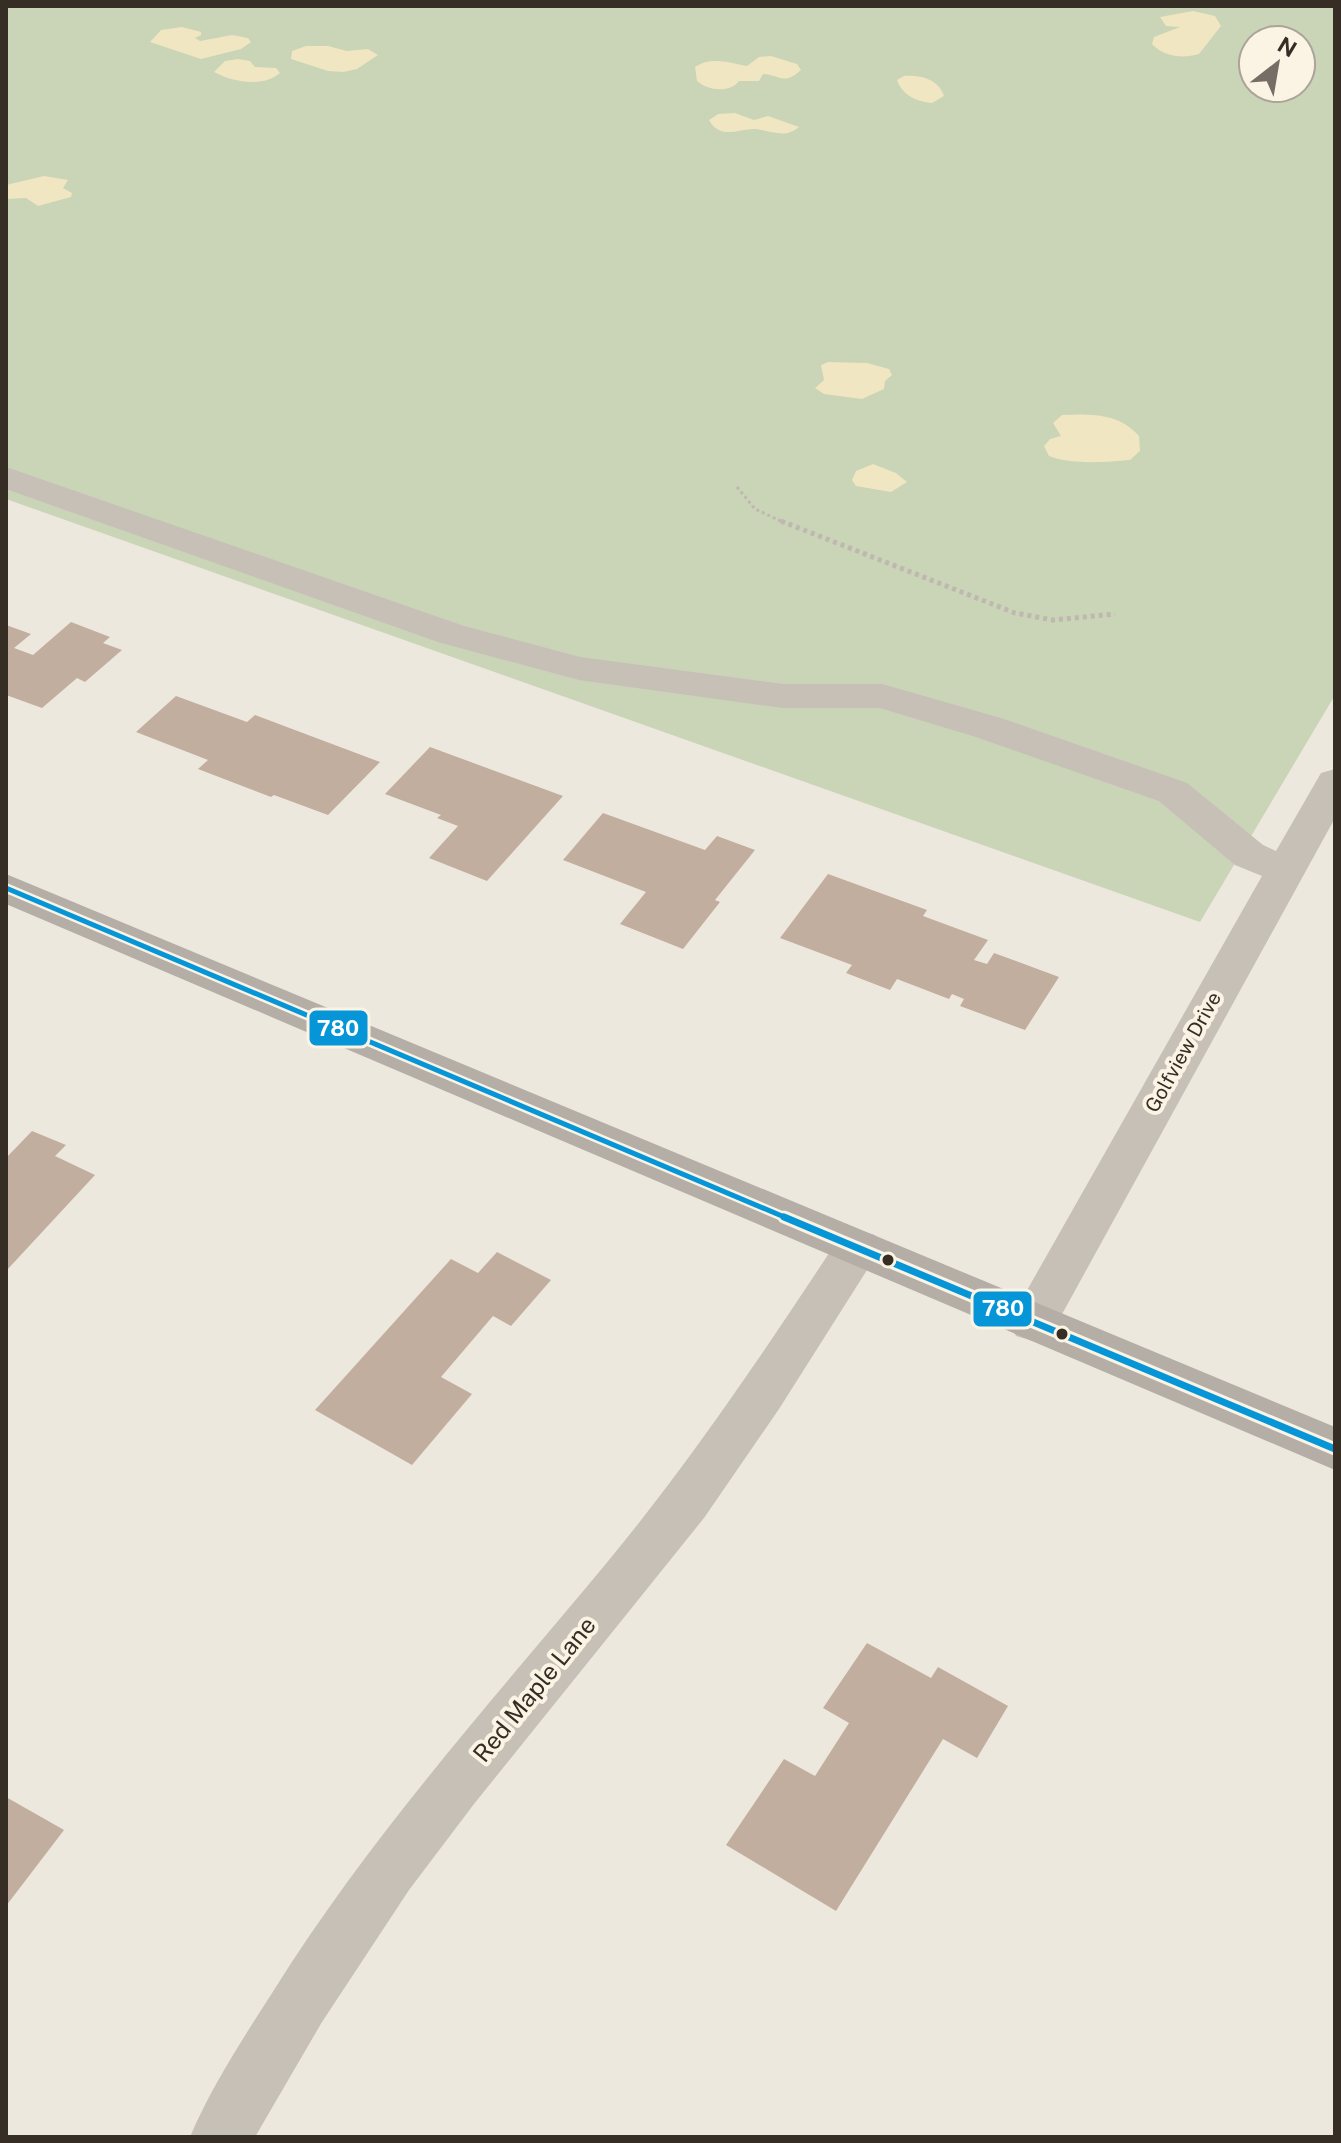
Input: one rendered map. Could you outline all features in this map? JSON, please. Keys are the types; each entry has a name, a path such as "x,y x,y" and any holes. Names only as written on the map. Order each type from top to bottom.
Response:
{"main road":[{"path":"6,888 1335,1449"}],"street":[{"path":"6,477 451,634 579,668 783,696 882,696 990,728 1173,792 1249,855 1286,870"},
{"name":"Golfview Drive","path":"1033,1322 1335,782"},
{"name":"Red Maple Lane","path":"221,2137 305,1991 381,1881 660,1536 734,1437 858,1248"}],"path":[{"path":"737,487 755,509 809,535 1015,613 1053,620 1115,614"}],"green space":[{"path":"6,6 1335,6 1335,695 1200,922 6,499"}],"sand":[{"path":"1193,11 1215,16 1221,26 1199,54 1174,56 1152,44 1154,37 1180,27 1166,26 1160,17"},
{"path":"182,27 201,32 195,38 200,41 232,35 248,38 251,42 241,49 201,59 150,42 161,30"},
{"path":"306,46 328,46 347,51 368,49 378,55 357,69 328,71 291,59 292,51"},
{"path":"771,56 797,64 801,70 786,79 763,74 759,81 739,81 725,89 707,87 697,81 695,67 701,64 721,61 747,66 759,57"},
{"path":"225,61 250,61 255,67 276,68 280,73 265,81 247,82 214,72"},
{"path":"904,76 928,79 938,86 944,96 932,103 906,94 897,80"},
{"path":"735,113 754,120 768,116 799,127 789,133 756,129 724,132 709,120 718,114"},
{"path":"44,176 68,180 63,188 72,193 71,197 38,206 26,198 6,199 6,185"},
{"path":"828,362 867,363 889,369 892,375 885,381 884,389 862,399 824,394 815,388 824,380 821,365"},
{"path":"1062,415 1093,415 1122,423 1139,436 1140,451 1130,460 1078,462 1049,456 1044,446 1050,439 1061,436 1053,423"},
{"path":"873,464 896,473 907,482 891,492 856,486 852,480 856,471"}],"building":[{"path":"71,622 110,637 103,643 122,650 85,682 77,678 42,708 6,695 6,625 31,634 14,648 33,655"},
{"path":"176,696 247,722 255,715 380,762 328,815 274,795 271,797 198,769 208,760 136,732"},
{"path":"430,747 563,796 487,881 429,858 458,826 437,818 441,815 385,794"},
{"path":"603,813 705,850 717,836 755,850 715,900 720,902 683,949 620,924 646,892 563,860"},
{"path":"828,874 927,910 923,916 988,940 974,960 987,964 994,953 1059,977 1025,1030 960,1006 964,999 952,994 949,999 897,979 890,990 846,973 852,965 780,938"},
{"path":"32,1131 66,1145 55,1156 95,1175 6,1271 6,1158"},
{"path":"497,1252 551,1280 511,1326 493,1316 441,1377 472,1394 412,1465 315,1410 451,1259 478,1273"},
{"path":"867,1643 931,1678 938,1667 1008,1706 977,1758 943,1739 836,1911 726,1845 784,1759 815,1776 849,1723 823,1708"},
{"path":"6,1797 64,1830 6,1906"}],"transit line":[{"name":"780","path":"6,888 1335,1449"}]}
